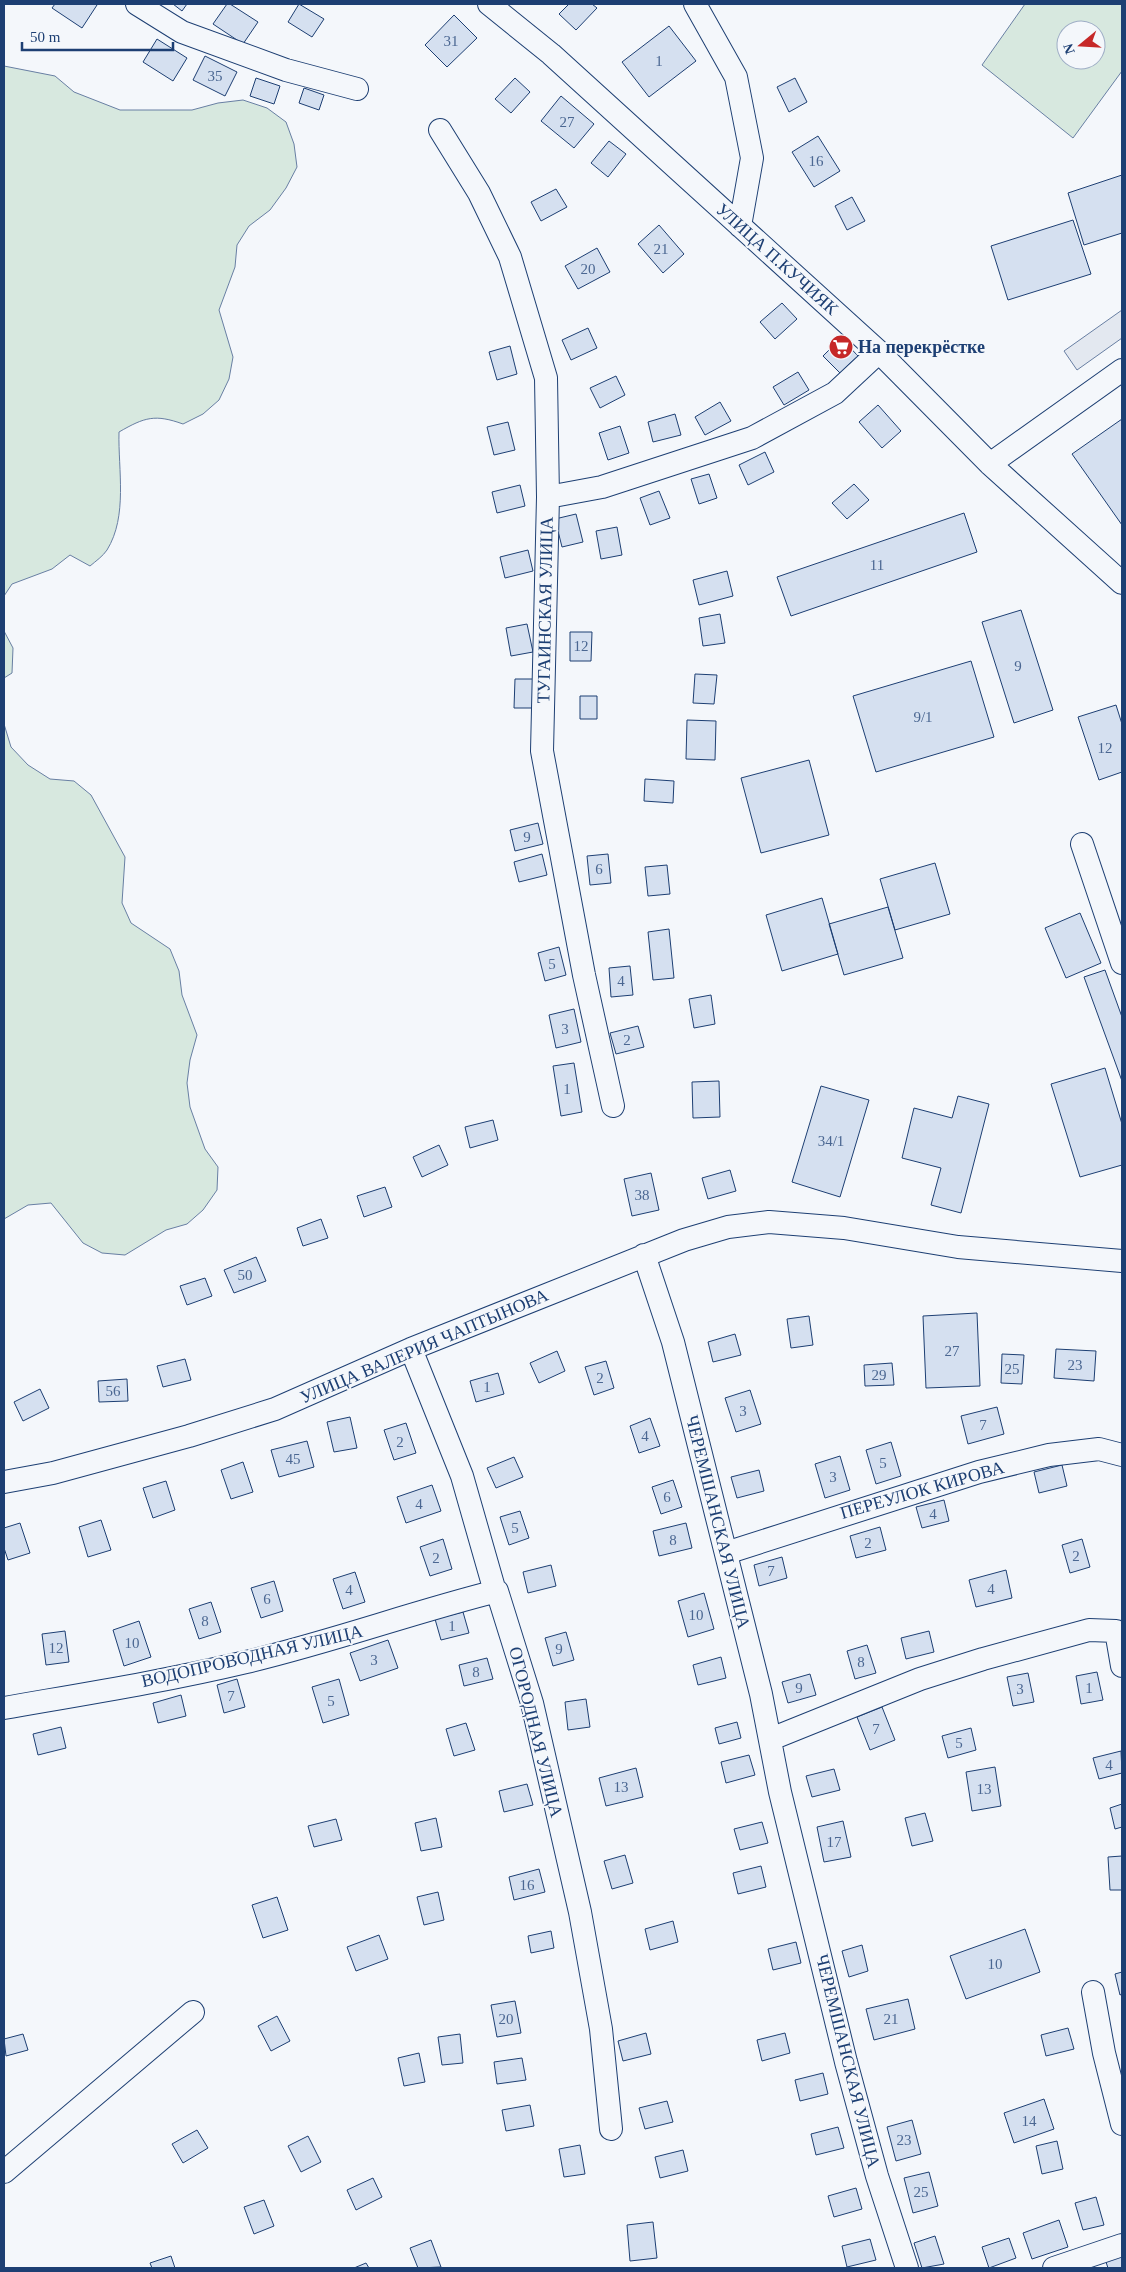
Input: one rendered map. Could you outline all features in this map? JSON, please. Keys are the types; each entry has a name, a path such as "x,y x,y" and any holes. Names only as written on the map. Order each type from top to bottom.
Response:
{"street":[{"path":"137,4 182,32 286,70 358,88"},
{"name":"УЛИЦА П.КУЧИЯК","path":"489,4 551,54 879,352 990,464 1122,583"},
{"path":"695,4 736,77 752,158 740,226"},
{"name":"ТУГАИНСКАЯ УЛИЦА","path":"440,130 479,193 510,257 546,378 548,497 542,751 584,975 613,1106"},
{"path":"548,497 602,487 752,438 835,393 879,352"},
{"path":"990,464 1122,370"},
{"path":"1082,844 1122,963"},
{"name":"УЛИЦА ВАЛЕРИЯ ЧАПТЫНОВА","path":"4,1482 80,1465 275,1409 332,1386 411,1349 644,1255 684,1240 728,1227 769,1222 844,1228 958,1247 1122,1261"},
{"name":"ЧЕРЕМШАНСКАЯ УЛИЦА","path":"644,1255 673,1342 726,1553 771,1739 780,1792 846,2062 877,2176 906,2268"},
{"name":"ОГОРОДНАЯ УЛИЦА","path":"411,1349 462,1476 494,1588 497,1591 532,1703 580,1912 600,2029 611,2129"},
{"name":"ПЕРЕУЛОК КИРОВА","path":"726,1553 979,1472 1066,1453 1099,1449 1122,1455"},
{"name":"ВОДОПРОВОДНАЯ УЛИЦА","path":"4,1708 245,1662 348,1635 445,1604 497,1591"},
{"path":"771,1739 920,1679 1038,1642 1090,1630 1116,1631 1122,1666"},
{"path":"1093,1992 1104,2053 1122,2124"},
{"path":"4,2172 193,2012"},
{"path":"1054,2268 1122,2245"}],"shaded area":[{"path":"1025,4 1122,4 1122,71 1073,138 982,65"},
{"path":"4,66 55,76 74,92 120,110 192,110 218,103 243,100 267,108 286,122 294,144 297,167 286,188 270,210 249,226 237,245 235,267 219,310 233,357 229,379 219,400 203,414 183,424 157,418 143,420 119,432 120,508 114,537 107,550 90,566 70,555 52,569 12,584 4,596"},
{"path":"1122,310 1122,338 1077,370 1064,351"},
{"path":"4,631 13,648 12,673 4,678"},
{"path":"4,724 11,747 28,765 50,779 74,781 91,795 125,857 122,903 131,923 170,949 179,971 182,995 197,1035 190,1060 187,1083 190,1107 205,1149 218,1167 217,1190 203,1210 187,1224 166,1230 125,1255 102,1253 83,1243 51,1203 28,1205 4,1219"}],"building":[{"path":"55,4 97,5 82,28 52,8"},
{"path":"173,4 187,4 182,11"},
{"path":"227,4 230,4 258,22 243,44 213,24"},
{"path":"299,4 324,19 312,37 288,22"},
{"path":"569,4 592,4 597,8 576,30 559,14"},
{"path":"454,15 477,38 447,67 425,45"},
{"path":"669,26 696,61 649,97 622,62"},
{"path":"157,39 187,58 173,81 143,62"},
{"path":"205,56 237,72 225,96 193,80"},
{"path":"256,78 280,86 274,104 250,96"},
{"path":"515,78 530,92 511,113 495,99"},
{"path":"795,78 807,102 789,112 777,87"},
{"path":"304,88 324,95 319,110 299,103"},
{"path":"561,96 594,124 574,148 541,121"},
{"path":"818,136 840,171 814,187 792,152"},
{"path":"609,141 626,154 608,177 591,163"},
{"path":"1122,175 1122,233 1084,245 1068,193"},
{"path":"556,189 567,207 541,221 531,202"},
{"path":"852,197 865,221 847,230 835,206"},
{"path":"1073,220 1091,274 1008,300 991,246"},
{"path":"659,225 684,254 663,273 638,244"},
{"path":"597,248 610,272 578,289 565,266"},
{"path":"782,303 797,319 775,339 760,322"},
{"path":"588,328 597,348 571,360 562,340"},
{"name":"На перекрёстке","path":"841,338 858,356 840,373 823,356"},
{"path":"510,346 517,374 497,380 489,352"},
{"path":"798,372 809,390 784,405 773,387"},
{"path":"616,376 625,395 600,408 590,388"},
{"path":"720,402 731,421 705,435 695,417"},
{"path":"878,405 901,431 882,448 859,422"},
{"path":"675,414 681,435 653,442 648,422"},
{"path":"1122,419 1122,525 1072,454"},
{"path":"508,422 515,450 494,455 487,427"},
{"path":"620,426 629,453 608,460 599,433"},
{"path":"765,452 774,472 748,485 739,465"},
{"path":"709,474 717,498 699,504 691,479"},
{"path":"854,484 869,500 847,519 832,503"},
{"path":"520,485 525,506 497,513 492,492"},
{"path":"659,491 670,518 650,525 640,498"},
{"path":"964,513 977,552 791,616 777,577"},
{"path":"576,514 583,542 562,547 555,519"},
{"path":"617,527 622,555 601,559 596,531"},
{"path":"528,550 533,571 505,578 500,557"},
{"path":"727,571 733,596 699,605 693,580"},
{"path":"1021,610 1053,710 1014,723 982,622"},
{"path":"720,614 725,643 703,646 699,618"},
{"path":"527,624 533,652 511,656 506,628"},
{"path":"570,632 592,632 591,661 570,661"},
{"path":"971,661 994,737 876,772 853,696"},
{"path":"695,674 717,675 714,704 693,703"},
{"path":"515,679 536,679 535,708 514,708"},
{"path":"580,696 597,696 597,719 580,719"},
{"path":"1116,705 1122,724 1122,772 1099,780 1078,717"},
{"path":"687,720 716,721 715,760 686,759"},
{"path":"809,760 829,835 761,853 741,778"},
{"path":"645,779 674,781 673,803 644,801"},
{"path":"538,823 543,844 515,851 510,830"},
{"path":"542,854 547,875 519,882 514,862"},
{"path":"608,854 611,883 590,885 587,856"},
{"path":"935,863 950,914 895,930 880,879"},
{"path":"667,865 670,894 648,896 645,867"},
{"path":"822,898 838,954 782,971 766,915"},
{"path":"888,907 903,958 844,975 829,924"},
{"path":"1080,913 1101,963 1066,978 1045,928"},
{"path":"669,929 674,978 653,980 648,932"},
{"path":"559,947 566,975 545,981 538,953"},
{"path":"630,966 633,995 611,997 609,968"},
{"path":"1105,970 1122,1017 1122,1081 1084,977"},
{"path":"711,995 715,1024 694,1028 689,999"},
{"path":"574,1009 581,1042 556,1048 549,1015"},
{"path":"638,1026 644,1047 616,1054 610,1033"},
{"path":"574,1063 582,1112 561,1116 553,1066"},
{"path":"1105,1068 1122,1124 1122,1165 1080,1177 1051,1084"},
{"path":"719,1081 720,1117 693,1118 692,1082"},
{"path":"821,1086 869,1100 840,1197 792,1182"},
{"path":"958,1096 989,1104 961,1213 931,1205 941,1168 902,1158 914,1108 952,1118"},
{"path":"493,1120 498,1140 470,1148 465,1127"},
{"path":"439,1145 448,1165 422,1177 413,1157"},
{"path":"730,1170 736,1191 708,1199 702,1178"},
{"path":"651,1173 659,1210 632,1216 624,1179"},
{"path":"385,1187 392,1207 364,1217 357,1196"},
{"path":"321,1219 328,1238 303,1246 297,1228"},
{"path":"256,1257 266,1281 234,1293 224,1270"},
{"path":"205,1278 212,1296 187,1305 180,1286"},
{"path":"977,1313 980,1386 926,1388 923,1316"},
{"path":"809,1316 813,1345 791,1348 787,1319"},
{"path":"735,1334 741,1355 713,1362 708,1342"},
{"path":"1056,1349 1096,1351 1094,1381 1054,1378"},
{"path":"557,1351 565,1371 539,1383 530,1363"},
{"path":"1002,1354 1024,1355 1022,1384 1001,1383"},
{"path":"185,1359 191,1380 163,1387 157,1366"},
{"path":"606,1361 614,1388 594,1395 585,1367"},
{"path":"892,1363 894,1385 865,1386 864,1365"},
{"path":"498,1373 504,1394 476,1402 470,1381"},
{"path":"127,1379 128,1401 99,1402 98,1381"},
{"path":"40,1389 49,1408 23,1421 14,1402"},
{"path":"750,1390 761,1424 736,1432 725,1398"},
{"path":"997,1407 1004,1434 968,1444 961,1416"},
{"path":"350,1417 357,1448 334,1452 327,1422"},
{"path":"650,1418 660,1446 639,1453 630,1426"},
{"path":"406,1423 416,1453 394,1460 384,1430"},
{"path":"307,1441 314,1467 279,1477 271,1450"},
{"path":"891,1442 901,1476 876,1484 866,1450"},
{"path":"840,1456 850,1490 825,1498 815,1464"},
{"path":"514,1457 523,1477 496,1488 487,1468"},
{"path":"243,1462 253,1492 231,1499 221,1470"},
{"path":"1062,1465 1067,1486 1039,1493 1034,1472"},
{"path":"759,1470 764,1491 737,1498 731,1477"},
{"path":"673,1480 682,1507 661,1514 652,1487"},
{"path":"166,1481 175,1510 153,1518 143,1488"},
{"path":"432,1485 441,1511 406,1523 397,1497"},
{"path":"944,1500 949,1521 922,1528 916,1507"},
{"path":"520,1511 529,1538 509,1545 500,1517"},
{"path":"101,1520 111,1550 88,1557 79,1527"},
{"path":"20,1523 30,1553 8,1560 4,1548 4,1528"},
{"path":"686,1523 692,1548 659,1556 653,1531"},
{"path":"880,1527 886,1550 856,1558 850,1536"},
{"path":"443,1539 452,1569 430,1576 420,1547"},
{"path":"1082,1539 1090,1567 1070,1573 1062,1545"},
{"path":"782,1557 787,1578 759,1586 754,1565"},
{"path":"551,1565 556,1586 528,1593 523,1572"},
{"path":"1006,1570 1012,1598 976,1607 969,1580"},
{"path":"355,1572 365,1602 343,1609 333,1579"},
{"path":"274,1581 283,1611 261,1618 251,1588"},
{"path":"704,1593 714,1629 688,1637 678,1601"},
{"path":"211,1602 221,1632 199,1639 189,1609"},
{"path":"463,1612 469,1633 441,1640 435,1619"},
{"path":"139,1621 151,1657 124,1666 113,1630"},
{"path":"65,1631 69,1662 46,1665 42,1634"},
{"path":"929,1631 934,1652 906,1659 901,1638"},
{"path":"566,1632 574,1660 553,1666 545,1638"},
{"path":"388,1640 398,1668 360,1681 350,1653"},
{"path":"867,1645 876,1673 855,1679 847,1651"},
{"path":"721,1657 726,1678 698,1685 693,1665"},
{"path":"487,1658 493,1679 464,1686 459,1665"},
{"path":"1097,1672 1103,1700 1081,1704 1076,1676"},
{"path":"1028,1673 1034,1702 1013,1706 1007,1677"},
{"path":"810,1674 816,1695 788,1703 782,1682"},
{"path":"237,1679 245,1707 224,1713 217,1685"},
{"path":"339,1679 349,1715 323,1723 312,1687"},
{"path":"181,1695 186,1716 158,1723 153,1703"},
{"path":"586,1699 590,1727 568,1730 565,1702"},
{"path":"882,1707 895,1740 870,1750 857,1717"},
{"path":"737,1722 741,1738 719,1744 715,1728"},
{"path":"466,1723 475,1750 454,1756 446,1729"},
{"path":"61,1727 66,1748 38,1755 33,1734"},
{"path":"971,1728 976,1750 948,1758 942,1736"},
{"path":"1121,1751 1122,1773 1099,1779 1093,1758"},
{"path":"749,1755 755,1775 726,1783 721,1762"},
{"path":"995,1767 1001,1806 972,1811 966,1772"},
{"path":"636,1768 643,1797 606,1806 599,1778"},
{"path":"834,1769 840,1790 812,1797 806,1776"},
{"path":"527,1784 533,1805 504,1812 499,1791"},
{"path":"1122,1804 1122,1827 1115,1829 1110,1808"},
{"path":"925,1813 933,1841 912,1846 905,1818"},
{"path":"436,1818 442,1847 421,1851 415,1823"},
{"path":"336,1819 342,1840 314,1847 308,1826"},
{"path":"843,1821 851,1857 824,1862 817,1827"},
{"path":"762,1822 768,1843 740,1850 734,1829"},
{"path":"625,1855 633,1883 612,1889 604,1861"},
{"path":"1122,1856 1122,1890 1110,1890 1108,1857"},
{"path":"761,1866 766,1887 738,1894 733,1873"},
{"path":"539,1869 545,1892 514,1900 509,1877"},
{"path":"438,1892 444,1920 424,1925 417,1897"},
{"path":"277,1897 288,1930 263,1938 252,1905"},
{"path":"673,1921 678,1942 650,1950 645,1929"},
{"path":"1025,1929 1040,1972 966,1999 950,1956"},
{"path":"551,1931 554,1948 531,1953 528,1936"},
{"path":"379,1935 388,1959 356,1971 347,1947"},
{"path":"796,1942 801,1963 773,1970 768,1949"},
{"path":"862,1945 868,1971 849,1977 842,1951"},
{"path":"1122,1972 1122,1994 1120,1995 1115,1974"},
{"path":"908,1999 915,2029 874,2040 866,2009"},
{"path":"515,2001 521,2033 497,2037 491,2005"},
{"path":"277,2016 290,2041 271,2051 258,2026"},
{"path":"1068,2028 1074,2049 1046,2056 1041,2035"},
{"path":"646,2033 651,2054 623,2061 618,2041"},
{"path":"785,2033 790,2053 762,2061 757,2040"},
{"path":"23,2034 28,2050 6,2056 4,2039"},
{"path":"460,2034 463,2063 442,2065 438,2037"},
{"path":"419,2053 425,2082 404,2086 398,2058"},
{"path":"522,2058 526,2080 497,2084 494,2062"},
{"path":"823,2073 828,2094 800,2101 795,2080"},
{"path":"1044,2099 1054,2129 1014,2143 1004,2113"},
{"path":"667,2101 673,2122 645,2129 639,2108"},
{"path":"530,2105 534,2126 506,2131 502,2110"},
{"path":"912,2120 921,2154 896,2161 887,2127"},
{"path":"838,2127 844,2148 816,2155 811,2134"},
{"path":"197,2130 208,2148 183,2163 172,2144"},
{"path":"308,2136 321,2162 301,2172 288,2146"},
{"path":"1057,2141 1063,2169 1042,2174 1036,2146"},
{"path":"580,2145 585,2174 564,2177 559,2149"},
{"path":"683,2150 688,2171 660,2178 655,2157"},
{"path":"929,2172 938,2206 913,2213 904,2178"},
{"path":"373,2178 382,2197 356,2210 347,2190"},
{"path":"856,2188 862,2209 834,2217 828,2196"},
{"path":"1096,2197 1104,2225 1083,2230 1075,2203"},
{"path":"264,2200 274,2226 254,2234 244,2207"},
{"path":"1059,2220 1068,2247 1032,2259 1023,2233"},
{"path":"653,2222 657,2258 630,2261 627,2225"},
{"path":"935,2236 944,2264 922,2268 914,2243"},
{"path":"1009,2238 1016,2258 989,2268 982,2247"},
{"path":"870,2239 876,2260 847,2267 842,2246"},
{"path":"431,2240 441,2267 418,2268 410,2248"},
{"path":"1122,2254 1122,2268 1108,2268 1105,2259"},
{"path":"171,2256 175,2268 152,2268 150,2263"},
{"path":"366,2263 369,2268 354,2268"}],"place":[{"name":"На перекрёстке","path":"841,347"}]}
